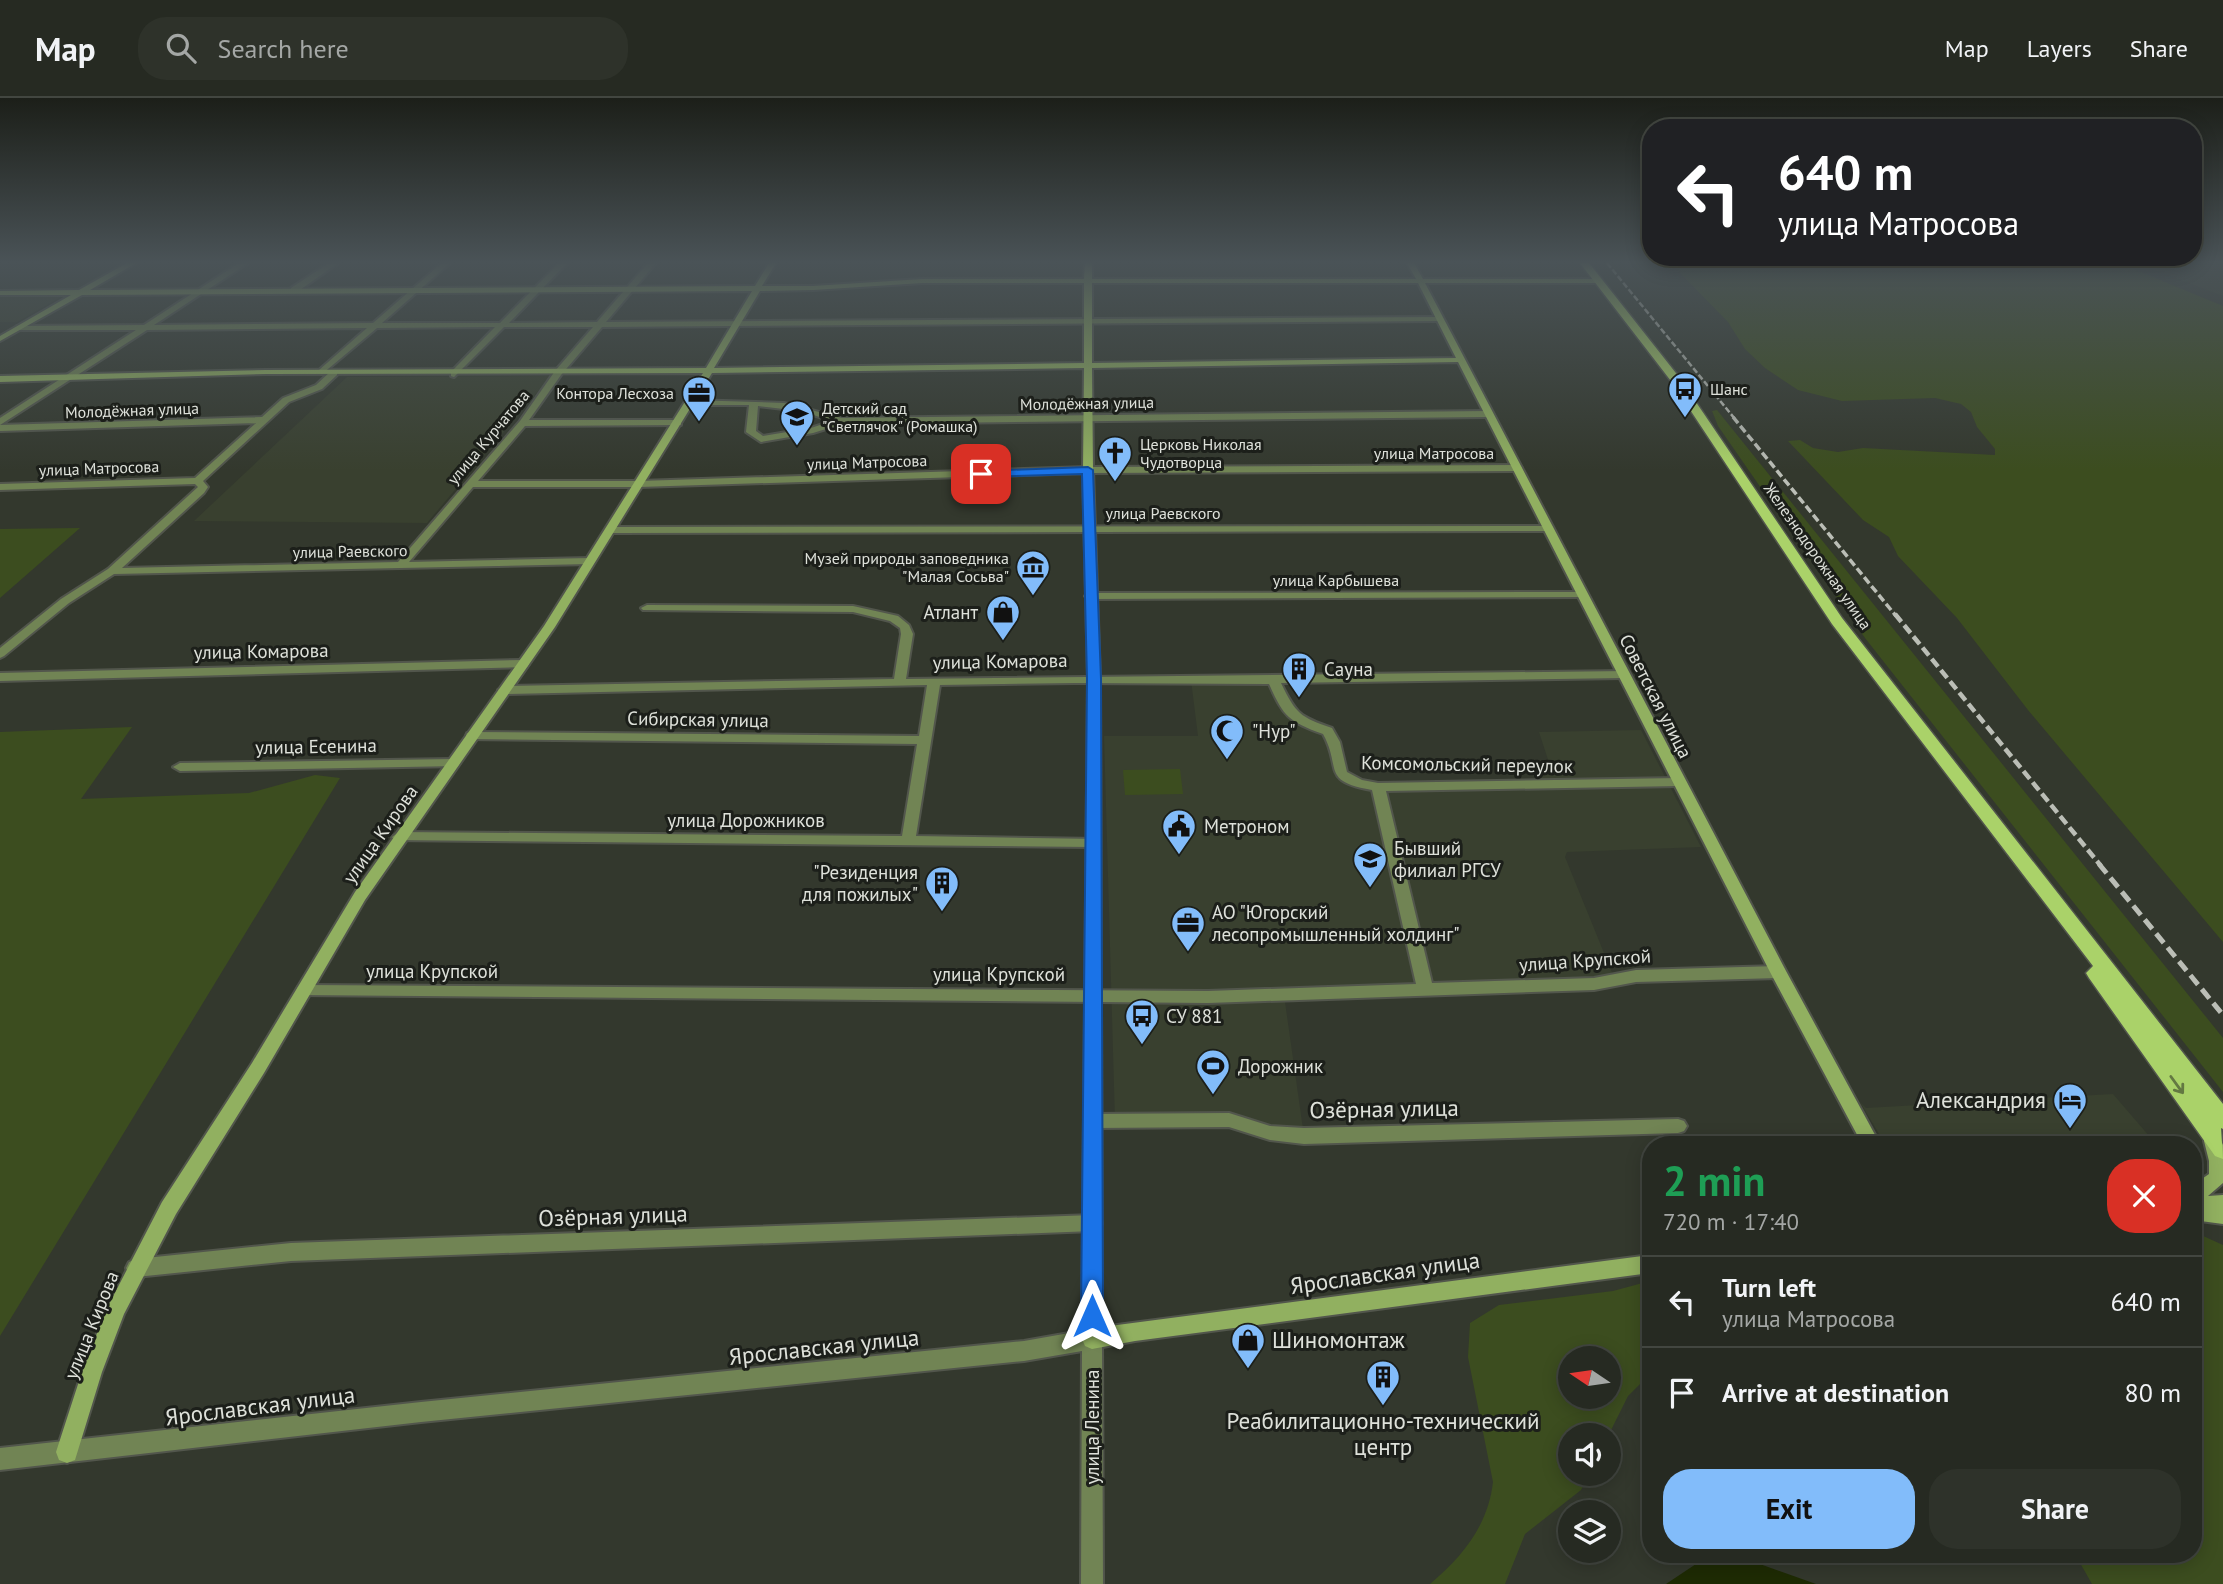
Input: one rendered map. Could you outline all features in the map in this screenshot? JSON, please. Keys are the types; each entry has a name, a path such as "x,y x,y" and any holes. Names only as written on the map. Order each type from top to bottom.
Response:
{"main road":[{"name":"Железнодорожная улица","path":"1638,332 1675,379 1823,603 2026,868 2079,950 2214,1122 2223,1149"}],"street":[{"path":"0,422 136,332"},
{"path":"321,372 367,332"},
{"path":"454,373 495,332"},
{"name":"улица Курчатова","path":"400,565 523,423 558,373 593,332"},
{"name":"улица Кирова","path":"67,1452 92,1373 136,1268 169,1208 258,1068 342,925 399,837 523,664 678,423 733,332"},
{"name":"улица Ленина","path":"1087,332 1094,679 1093,1584"},
{"name":"Советская улица","path":"1446,332 1778,972 1867,1136"},
{"path":"0,379 321,372 710,372 1460,360"},
{"path":"0,654 65,601 112,571 201,491 203,487 198,481 286,400 319,387 334,373"},
{"name":"Молодёжная улица","path":"690,403 797,405 841,421 1087,416 1488,414"},
{"path":"754,403 751,432 761,439 813,430 841,421"},
{"name":"Молодёжная улица","path":"0,428 264,420"},
{"path":"523,423 678,423"},
{"name":"улица Матросова","path":"471,484 639,484 1088,470 1517,468"},
{"name":"улица Матросова","path":"0,487 198,481"},
{"name":"улица Раевского","path":"610,530 1548,529"},
{"name":"улица Раевского","path":"112,571 590,561"},
{"name":"улица Карбышева","path":"1091,596 1582,595"},
{"path":"648,608 834,609 883,614 899,621 907,634 899,682"},
{"name":"улица Комарова","path":"0,677 523,664"},
{"name":"улица Комарова","path":"504,690 1094,679 1273,680 1623,674"},
{"name":"Комсомольский переулок","path":"1273,680 1288,711 1306,723 1323,728 1331,735 1340,772 1352,783 1378,787 1679,782"},
{"path":"908,840 934,682"},
{"name":"Сибирская улица","path":"472,736 924,740"},
{"name":"улица Есенина","path":"180,767 453,763"},
{"path":"1378,787 1426,989"},
{"name":"улица Дорожников","path":"399,837 1093,842"},
{"name":"улица Крупской","path":"304,991 1233,996 1594,984 1636,976 1778,972"},
{"name":"Озёрная улица","path":"1093,1121 1229,1120 1270,1133 1304,1136 1678,1126"},
{"path":"2202,1190 2216,1184 2223,1170 2214,1122"},
{"path":"2202,1204 2223,1203"},
{"path":"2202,1213 2223,1216"},
{"name":"Озёрная улица","path":"136,1268 291,1252 1093,1223"},
{"name":"Ярославская улица","path":"0,1459 421,1412 1024,1351 1135,1331 1642,1265"}],"shaded area":[{"path":"1735,332 2223,332 2223,942 2028,710 1957,618 1898,556 1889,537 1863,520 1788,441 1800,440 1813,448 1838,452 1863,448 1995,455 1995,449 1977,427 1971,412 1961,404 1935,398 1842,401 1798,390 1765,368 1745,349"},
{"path":"551,376 427,523 194,521 347,377"},
{"path":"1717,410 2223,1038 2223,1092 1865,638 1718,426 1712,411"},
{"path":"80,528 0,598 0,529"},
{"path":"1191,680 1273,680 1283,705 1323,728 1345,778 1377,782 1534,780 1552,772 1539,732 1641,730 1701,847 1567,852 1565,857 1615,980 1284,995 1304,1136 1237,1122 1115,1121 1104,736 1198,736"},
{"path":"132,727 81,799 249,793 315,775 340,778 0,1336 0,732"},
{"path":"1180,769 1183,794 1125,795 1123,770"},
{"path":"2113,1094 2149,1136 1880,1136 1860,1102 1866,1108"},
{"path":"2202,1235 2223,1245 2223,1584 2092,1584 2080,1563 2202,1563"},
{"path":"1642,1283 1642,1382 1628,1396 1614,1423 1558,1423 1558,1486 1583,1486 1568,1500 1558,1500 1558,1508 1525,1534 1505,1584 1430,1584 1453,1563 1472,1539 1486,1513 1493,1482 1468,1357 1470,1323 1499,1305 1613,1291"},
{"path":"1757,1563 1816,1584 1666,1584 1696,1564"}],"railway":[{"path":"1664,332 1735,419"},
{"path":"1733,417 1896,616"},
{"path":"1895,614 2101,866"},
{"path":"2099,864 2223,1015"}],"place":[{"name":"Шанс","path":"1685,419"},
{"name":"Контора Лесхоза","path":"699,423"},
{"name":"Детский сад \"Светлячок\" (Ромашка)","path":"797,447"},
{"name":"Церковь Николая Чудотворца","path":"1115,483"},
{"name":"Музей природы заповедника \"Малая Сосьва\"","path":"1033,597"},
{"name":"Атлант","path":"1003,642"},
{"name":"Сауна","path":"1299,699"},
{"name":"\"Нур\"","path":"1227,761"},
{"name":"Метроном","path":"1179,856"},
{"name":"Бывший филиал РГСУ","path":"1370,889"},
{"name":"\"Резиденция для пожилых\"","path":"942,913"},
{"name":"АО \"Югорский лесопромышленный холдинг\"","path":"1188,953"},
{"name":"СУ 881","path":"1142,1046"},
{"name":"Дорожник","path":"1213,1096"},
{"name":"Александрия","path":"2070,1130"},
{"name":"Шиномонтаж","path":"1248,1370"},
{"name":"Реабилитационно-технический центр","path":"1383,1407"}],"route":[{"path":"981,474 1088,470 1094,679 1092,1316"}]}
